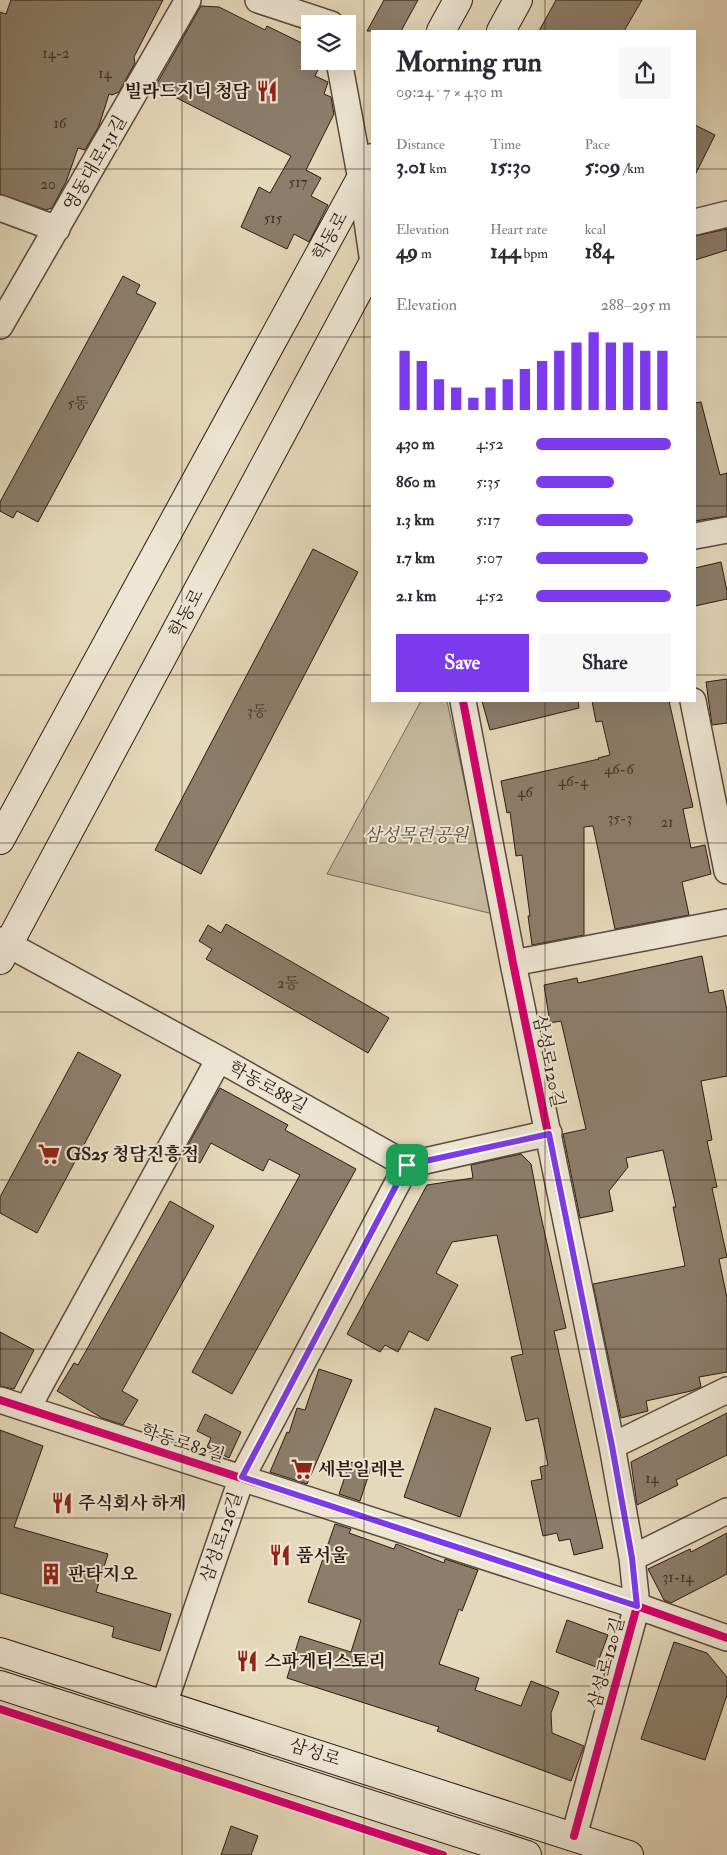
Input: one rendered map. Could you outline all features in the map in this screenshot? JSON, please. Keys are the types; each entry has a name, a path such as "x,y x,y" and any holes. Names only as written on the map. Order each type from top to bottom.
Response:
{"main road":[{"path":"442,30 458,0"},
{"path":"502,30 518,0"},
{"name":"학동로","path":"0,840 367,169"},
{"name":"학동로","path":"3,948 371,267"},
{"name":"삼성로","path":"0,1652 628,1855"},
{"name":"삼성로","path":"0,1685 527,1855"}],"street":[{"name":"영동대로131길","path":"0,326 188,0"},
{"path":"258,0 304,15"},
{"path":"328,0 330,15"},
{"path":"341,70 367,169 371,239"},
{"path":"0,208 57,229"},
{"path":"696,222 727,214"},
{"path":"696,536 727,530"},
{"name":"삼성로120길","path":"464,702 513,963 612,1446 632,1558 637,1606 574,1836"},
{"path":"692,702 727,871"},
{"path":"513,963 727,922"},
{"name":"학동로88길","path":"3,948 219,1059 407,1165"},
{"path":"27,1409 219,1059"},
{"path":"407,1165 549,1134"},
{"name":"삼성로126길","path":"164,1704 242,1477 407,1165"},
{"path":"612,1446 727,1390"},
{"name":"학동로82길","path":"0,1400 637,1606 727,1638"},
{"path":"632,1558 727,1510"}],"green space":[{"name":"삼성목련공원","path":"420,702 447,702 493,914 327,874"}],"building":[{"path":"11,0 163,0 134,57 135,63 119,92 112,95 109,94 99,126 85,150 78,148 66,182 52,208 46,210 0,194 0,12 6,14"},
{"path":"384,0 418,0 402,30 367,31"},
{"path":"556,0 642,0 625,30 540,30"},
{"path":"201,6 219,7 265,30 267,26 301,43 301,70 318,70 315,76 328,82 324,94 331,97 334,114 306,170 321,178 311,196 328,205 309,242 294,234 287,249 241,227 259,187 270,193 291,156 155,87"},
{"path":"696,126 715,135 696,173"},
{"path":"727,229 727,250 696,260 696,236"},
{"path":"123,276 140,285 136,293 156,303 38,522 17,511 13,518 0,511 0,502"},
{"path":"701,402 720,475 727,473 727,516 696,521 696,403"},
{"path":"313,549 358,572 201,874 155,850"},
{"path":"721,562 727,599 696,606 696,568"},
{"path":"727,679 727,723 712,725 706,682"},
{"path":"482,702 578,702 579,708 490,730"},
{"path":"592,702 669,702 693,807 683,809 691,848 705,845 711,874 682,882 689,915 615,929 593,826 584,827 584,935 532,945 522,855 516,856 510,812 507,813 501,781 610,755 602,721 596,722"},
{"path":"226,924 389,1018 368,1053 206,959 212,949 199,941 208,925 221,933"},
{"path":"702,956 709,993 723,990 727,1011 727,1076 701,1081 712,1140 707,1141 717,1187 712,1188 727,1257 719,1259 727,1298 727,1372 699,1377 701,1387 646,1401 648,1411 621,1418 593,1284 685,1266 673,1207 676,1207 663,1150 626,1158 628,1167 609,1191 613,1211 580,1218 563,1134 586,1129 561,1021 550,1023 544,985 577,978 578,983"},
{"path":"78,1052 121,1075 37,1233 0,1213 0,1197"},
{"path":"220,1088 288,1125 285,1130 356,1169 232,1394 192,1372 300,1175 269,1159 263,1171 211,1143 200,1163 183,1154"},
{"path":"521,1154 531,1164 566,1328 554,1331 603,1548 574,1555 570,1539 559,1541 557,1533 543,1536 531,1481 542,1479 540,1467 548,1465 538,1418 526,1421 511,1357 523,1354 497,1235 452,1242 436,1273 458,1285 428,1341 409,1331 398,1352 385,1345 380,1352 347,1334 427,1185 473,1178 471,1165"},
{"path":"170,1201 214,1226 122,1391 138,1400 123,1425 102,1418 57,1391 74,1363 78,1365"},
{"path":"0,1332 34,1350 14,1389 0,1386"},
{"path":"319,1369 352,1380 307,1484 270,1472 287,1432 289,1433 297,1408 305,1410"},
{"path":"435,1408 491,1428 460,1517 404,1497"},
{"path":"727,1413 727,1455 676,1480 678,1485 637,1505 631,1462"},
{"path":"205,1414 241,1432 229,1458 207,1447 211,1438 197,1431"},
{"path":"0,1430 43,1446 14,1527 108,1554 96,1592 171,1614 160,1651 112,1637 114,1627 0,1593"},
{"path":"350,1462 371,1468 360,1501 339,1494"},
{"path":"335,1524 351,1529 349,1533 394,1549 396,1544 444,1563 445,1559 478,1570 462,1611 459,1609 439,1664 479,1678 475,1690 521,1706 531,1681 559,1692 551,1713 552,1733 584,1746 571,1781 437,1731 439,1727 287,1678 300,1636 351,1652 361,1620 308,1602"},
{"path":"727,1533 727,1574 671,1603 664,1600 648,1569 690,1549 691,1552"},
{"path":"567,1620 608,1635 596,1667 556,1652"},
{"path":"674,1642 707,1653 727,1677 727,1695 705,1760 641,1739"},
{"path":"231,1826 258,1836 251,1855 221,1855"}],"cycle path":[{"path":"463,702 513,963 612,1446 632,1558 637,1606 574,1836"},
{"path":"0,1400 637,1606 727,1638"},
{"path":"0,1709 443,1855"}],"place":[{"name":"빌라드지디 청담","path":"267,91"},
{"name":"GS25 청담진흥점","path":"49,1154"},
{"name":"세븐일레븐","path":"302,1469"},
{"name":"주식회사 하게","path":"62,1503"},
{"name":"품서울","path":"280,1555"},
{"name":"판타지오","path":"51,1574"},
{"name":"스파게티스토리","path":"247,1661"}],"route":[{"path":"549,1134 612,1446 632,1558 637,1606 242,1477 407,1165 549,1134"}]}
